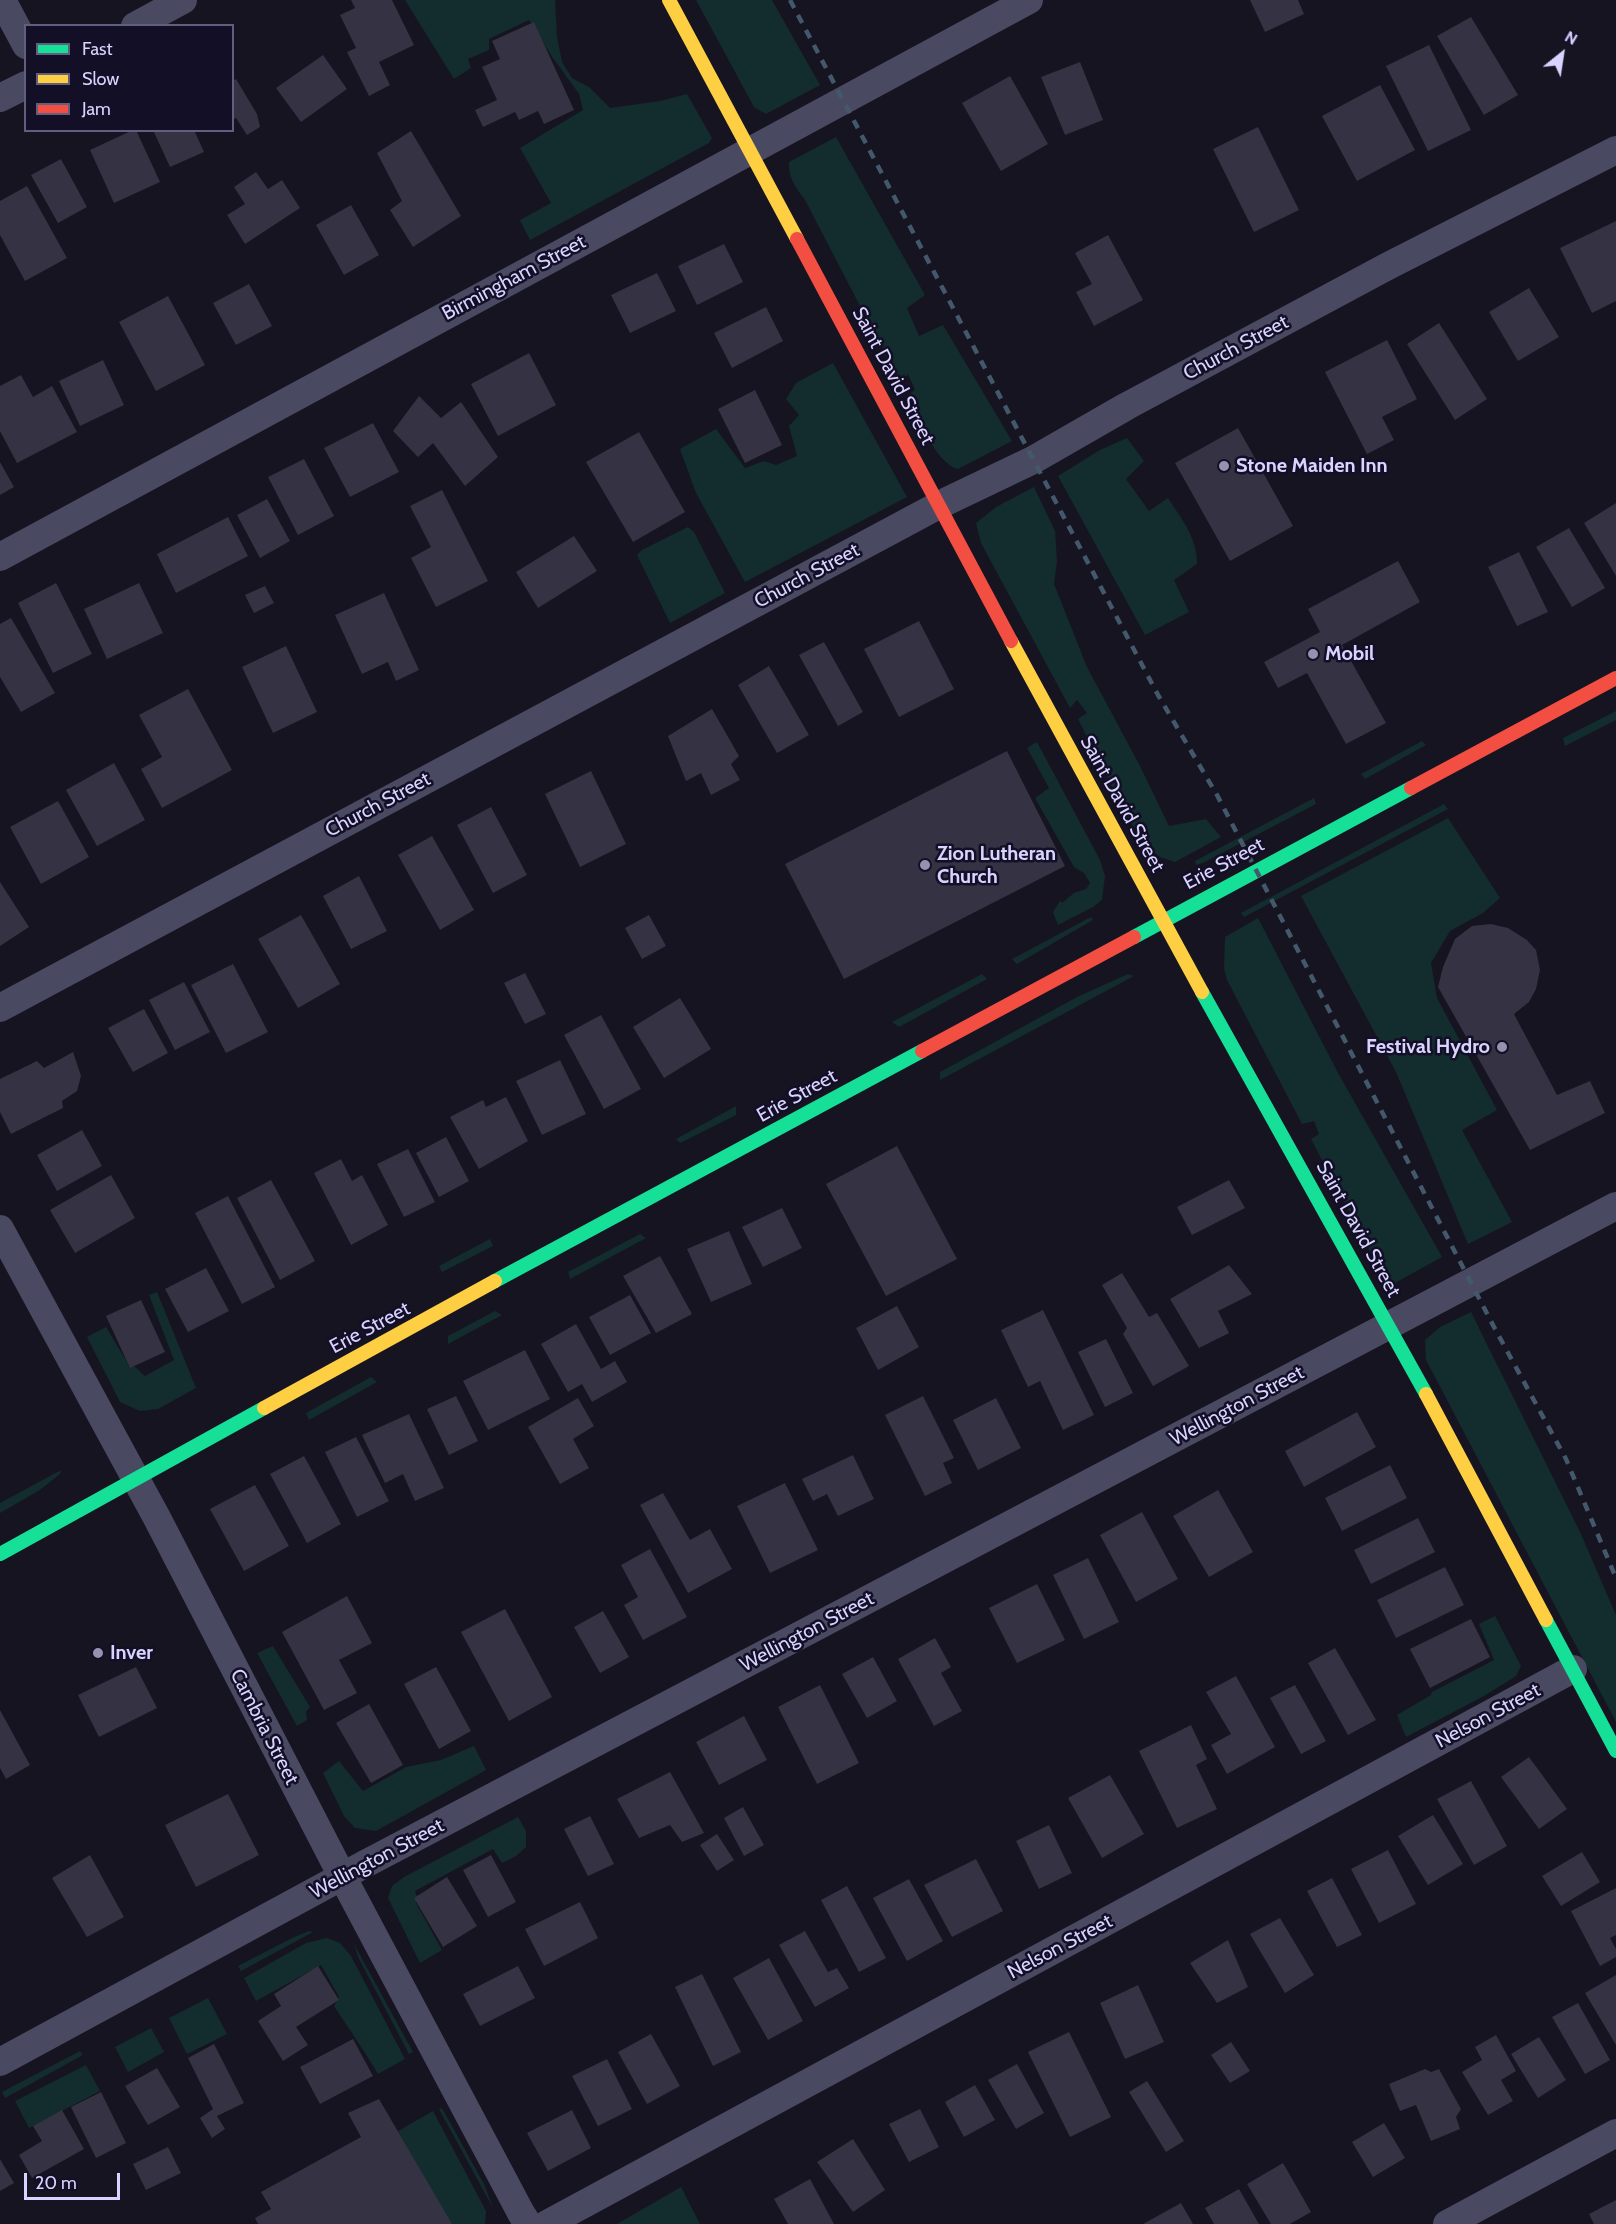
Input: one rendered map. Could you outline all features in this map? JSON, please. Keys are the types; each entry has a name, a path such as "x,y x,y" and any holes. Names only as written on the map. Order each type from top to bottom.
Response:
{"street":[{"path":"2,0 24,41"},
{"path":"139,24 183,0"},
{"name":"Saint David Street","path":"669,0 1048,710 1390,1326 1616,1751"},
{"name":"Birmingham Street","path":"0,557 1029,0"},
{"path":"0,98 24,85"},
{"name":"Church Street","path":"0,1008 939,505 1033,460 1137,401 1388,266 1616,150"},
{"name":"Erie Street","path":"0,1554 1163,920 1616,678"},
{"name":"Wellington Street","path":"0,2062 342,1876 1616,1206"},
{"name":"Cambria Street","path":"0,1229 162,1528 342,1876 528,2224"},
{"name":"Nelson Street","path":"547,2224 1573,1669"},
{"path":"1447,2224 1616,2133"}],"green space":[{"path":"405,0 555,0 557,37 562,62 572,78 589,87 610,108 660,101 687,94 712,138 709,143 530,240 520,220 551,203 520,148 583,110 579,94 529,20 489,39 489,50 468,59 471,68 454,79"},
{"path":"696,0 772,0 820,85 766,114 754,107"},
{"path":"836,137 925,295 907,308 919,336 943,325 1012,441 958,469 942,458 928,438 907,396 915,390 908,374 900,383 805,200 791,178 789,162"},
{"path":"833,363 907,497 745,582 696,493 680,449 716,429 745,468 764,461 776,465 797,456 789,426 799,415 786,399 796,383"},
{"path":"1127,438 1144,461 1126,479 1149,511 1168,498 1192,537 1197,564 1174,580 1189,612 1145,635 1058,476 1100,450"},
{"path":"1034,487 1055,531 1057,561 1054,584 1087,667 1169,826 1206,819 1221,837 1175,862 1160,857 1145,846 1128,818 1078,719 1087,713 1077,700 1070,708 981,543 976,523 996,507"},
{"path":"688,527 694,532 725,593 670,623 637,555 642,550"},
{"path":"1616,711 1616,720 1565,746 1563,738"},
{"path":"1422,741 1426,745 1365,779 1361,774"},
{"path":"1037,742 1100,860 1105,876 1102,900 1058,925 1053,912 1060,901 1062,903 1074,893 1086,889 1090,883 1084,873 1074,867 1035,798 1049,788 1027,748"},
{"path":"1314,798 1316,804 1196,865 1195,861"},
{"path":"1444,804 1448,809 1244,917 1241,913"},
{"path":"1448,818 1500,898 1483,913 1450,931 1431,963 1437,998 1497,1110 1462,1130 1512,1222 1468,1244 1396,1072 1301,896"},
{"path":"1091,917 1093,920 1017,964 1012,959"},
{"path":"1258,918 1337,1071 1442,1257 1395,1283 1382,1274 1311,1139 1319,1134 1314,1121 1302,1124 1227,980 1224,968 1225,937"},
{"path":"982,974 987,979 899,1027 892,1022"},
{"path":"1128,974 1134,976 940,1080 940,1072 1079,996"},
{"path":"736,1106 736,1115 680,1143 676,1139"},
{"path":"640,1234 646,1238 570,1279 568,1272"},
{"path":"490,1239 493,1246 442,1272 439,1266"},
{"path":"157,1292 196,1388 158,1409 140,1411 120,1402 87,1337 106,1327 130,1367 134,1366 145,1376 174,1360 149,1295"},
{"path":"495,1311 502,1315 448,1344 448,1336"},
{"path":"1471,1312 1581,1534 1616,1615 1616,1722 1426,1360 1425,1340 1440,1327"},
{"path":"371,1377 377,1382 309,1420 306,1413"},
{"path":"61,1470 60,1474 40,1490 0,1513 0,1503"},
{"path":"1495,1616 1521,1666 1516,1676 1484,1696 1406,1737 1397,1715 1431,1695 1432,1692 1494,1660 1479,1624"},
{"path":"273,1646 310,1707 306,1712 307,1720 297,1726 257,1653"},
{"path":"474,1746 486,1770 376,1831 355,1828 344,1816 323,1773 339,1761 363,1791 406,1767 441,1760"},
{"path":"518,1817 526,1831 526,1847 516,1856 502,1863 493,1849 415,1891 418,1899 416,1903 442,1950 420,1963 388,1898 392,1886 404,1877"},
{"path":"309,1931 313,1932 241,1971 238,1966 292,1938"},
{"path":"327,1938 340,1943 351,1956 405,2059 378,2074 334,2006 339,1997 321,1965 256,2001 244,1978 306,1943"},
{"path":"354,1944 413,2052 409,2054 358,1957"},
{"path":"208,1998 227,2034 187,2054 169,2018"},
{"path":"151,2028 164,2052 128,2072 115,2047"},
{"path":"80,2051 83,2055 5,2098 2,2092"},
{"path":"86,2065 100,2091 29,2128 15,2101"},
{"path":"442,2108 484,2184 493,2208 439,2109"},
{"path":"433,2111 486,2211 485,2224 449,2224 398,2131"},
{"path":"681,2187 700,2224 617,2224"}],"building":[{"path":"351,0 392,0 414,45 379,62 390,85 369,96 347,52 356,48 340,15 355,8"},
{"path":"1250,0 1298,0 1304,14 1265,32"},
{"path":"1471,17 1518,95 1484,115 1437,36"},
{"path":"534,22 574,110 544,124 538,111 519,120 515,112 483,127 475,110 497,100 482,67 500,59 492,41"},
{"path":"1429,45 1471,130 1428,151 1386,66"},
{"path":"323,55 347,89 301,122 276,88"},
{"path":"1080,62 1103,120 1065,135 1041,77"},
{"path":"1010,76 1048,144 1001,171 962,103"},
{"path":"236,79 257,114 260,127 247,135 236,118 234,119 234,80"},
{"path":"1380,85 1415,150 1357,181 1322,116"},
{"path":"1258,127 1299,210 1254,232 1213,149"},
{"path":"411,131 461,216 413,247 390,210 402,201 377,153"},
{"path":"129,132 137,132 160,182 114,203 90,150"},
{"path":"154,132 195,132 204,152 170,167"},
{"path":"61,159 87,207 58,223 31,175"},
{"path":"256,172 268,189 282,180 300,208 245,244 227,215 245,204 234,187"},
{"path":"27,186 67,258 25,281 0,235 0,201"},
{"path":"351,205 379,255 344,275 316,225"},
{"path":"1616,221 1616,301 1592,313 1560,248"},
{"path":"1108,235 1143,300 1094,326 1076,292 1092,284 1075,253"},
{"path":"724,244 743,282 697,305 678,266"},
{"path":"657,273 676,311 630,333 611,295"},
{"path":"249,284 272,326 236,345 213,303"},
{"path":"1529,288 1559,337 1518,361 1489,312"},
{"path":"168,296 205,365 156,391 119,322"},
{"path":"766,307 783,341 732,368 714,333"},
{"path":"1439,323 1487,399 1455,420 1407,344"},
{"path":"1387,340 1417,399 1382,417 1394,440 1367,454 1325,372"},
{"path":"529,353 556,405 498,436 471,384"},
{"path":"103,360 124,405 80,426 59,381"},
{"path":"21,375 33,397 52,386 77,432 17,463 0,431 0,386"},
{"path":"755,390 782,445 745,463 718,409"},
{"path":"419,396 441,418 461,402 498,457 465,486 433,443 418,457 393,431"},
{"path":"373,423 399,472 350,497 324,448"},
{"path":"1238,428 1293,526 1230,561 1175,463"},
{"path":"639,432 685,512 633,542 586,462"},
{"path":"304,459 334,516 298,535 268,477"},
{"path":"0,462 14,487 0,495"},
{"path":"442,490 488,581 436,607 411,558 431,547 410,506"},
{"path":"267,499 290,541 260,558 237,515"},
{"path":"1616,503 1616,576 1584,523"},
{"path":"228,517 248,556 176,593 157,554"},
{"path":"1569,528 1605,588 1572,607 1536,547"},
{"path":"574,536 597,571 538,608 516,572"},
{"path":"1519,552 1548,612 1517,626 1488,567"},
{"name":"Mobil","path":"1398,561 1420,602 1342,645 1386,723 1346,744 1307,673 1278,688 1264,662 1320,632 1308,609"},
{"path":"56,583 92,654 53,673 18,603"},
{"path":"139,583 163,633 107,659 84,609"},
{"path":"265,586 274,603 254,613 245,595"},
{"path":"384,593 419,670 396,681 388,662 362,674 335,615"},
{"path":"11,618 55,693 21,712 0,677 0,624"},
{"path":"919,621 954,689 899,717 864,649"},
{"path":"824,642 863,712 838,726 799,655"},
{"path":"286,646 317,712 273,733 242,667"},
{"path":"769,666 809,735 777,753 738,685"},
{"path":"188,689 232,770 162,808 141,769 162,757 139,715"},
{"path":"712,709 739,756 731,764 740,780 711,795 701,773 686,781 668,736"},
{"name":"Zion Lutheran Church","path":"1007,751 1065,866 844,979 785,864"},
{"path":"114,763 145,820 97,846 66,790"},
{"path":"591,771 626,844 580,867 545,794"},
{"path":"58,801 89,857 41,884 10,827"},
{"path":"491,807 527,875 493,893 457,825"},
{"path":"432,836 474,910 440,930 398,855"},
{"path":"359,876 387,931 351,949 323,896"},
{"path":"0,882 29,927 0,946"},
{"path":"301,915 340,984 298,1008 258,939"},
{"path":"649,915 666,946 642,959 625,928"},
{"name":"Festival Hydro","path":"1491,924 1508,928 1527,940 1536,950 1540,970 1536,989 1529,1002 1514,1014 1557,1095 1590,1081 1605,1113 1530,1150 1438,987 1443,967 1455,939 1472,926"},
{"path":"233,964 268,1032 226,1053 191,985"},
{"path":"525,973 546,1014 525,1024 504,983"},
{"path":"184,982 210,1032 175,1050 149,1000"},
{"path":"680,998 711,1049 664,1078 633,1027"},
{"path":"144,1009 168,1053 133,1072 108,1028"},
{"path":"601,1015 641,1089 604,1109 564,1035"},
{"path":"73,1052 81,1076 77,1091 62,1101 63,1108 11,1134 0,1112 0,1079 37,1061 44,1068"},
{"path":"560,1060 586,1114 542,1135 516,1081"},
{"path":"506,1097 528,1141 479,1169 450,1117 483,1100 486,1107"},
{"path":"82,1130 102,1166 57,1191 37,1155"},
{"path":"446,1137 469,1181 439,1197 416,1153"},
{"path":"897,1146 957,1259 886,1296 826,1184"},
{"path":"408,1149 435,1202 404,1217 377,1164"},
{"path":"341,1159 352,1181 362,1175 388,1225 351,1245 314,1173"},
{"path":"111,1175 135,1218 75,1253 50,1210"},
{"path":"271,1180 315,1261 280,1280 237,1198"},
{"path":"1229,1180 1245,1208 1192,1235 1177,1207"},
{"path":"228,1196 275,1287 242,1304 195,1213"},
{"path":"782,1208 802,1248 763,1267 742,1227"},
{"path":"729,1231 752,1284 711,1302 687,1249"},
{"path":"660,1256 692,1314 656,1333 623,1276"},
{"path":"1229,1265 1252,1294 1218,1311 1229,1333 1199,1348 1170,1299"},
{"path":"206,1268 229,1311 188,1332 165,1289"},
{"path":"1122,1273 1149,1317 1157,1313 1189,1366 1153,1386 1123,1334 1127,1328 1102,1285"},
{"path":"630,1295 651,1333 610,1355 589,1317"},
{"path":"141,1300 165,1352 130,1368 106,1316"},
{"path":"897,1306 919,1347 878,1370 856,1328"},
{"path":"1043,1310 1094,1415 1063,1430 1040,1381 1028,1387 1001,1330"},
{"path":"576,1324 601,1369 615,1361 627,1382 592,1402 582,1384 568,1392 541,1344"},
{"path":"1106,1339 1133,1393 1105,1407 1078,1352"},
{"path":"525,1350 550,1399 488,1430 463,1381"},
{"path":"456,1396 478,1441 449,1455 427,1409"},
{"path":"923,1396 954,1458 943,1463 952,1483 925,1496 885,1415"},
{"path":"578,1398 594,1426 573,1439 589,1468 560,1484 528,1427"},
{"path":"996,1398 1021,1448 978,1470 953,1420"},
{"path":"1357,1412 1376,1447 1304,1487 1285,1451"},
{"path":"409,1414 444,1488 415,1501 403,1474 385,1483 362,1435"},
{"path":"356,1437 389,1501 357,1517 325,1452"},
{"path":"853,1455 874,1499 838,1516 827,1494 813,1501 802,1479"},
{"path":"304,1456 341,1524 307,1543 270,1474"},
{"path":"1390,1465 1407,1498 1342,1531 1325,1498"},
{"path":"785,1483 818,1550 770,1573 737,1506"},
{"path":"255,1485 289,1546 244,1571 210,1509"},
{"path":"1218,1490 1253,1552 1209,1577 1173,1516"},
{"path":"663,1493 690,1540 710,1529 732,1569 688,1593 640,1505"},
{"path":"1142,1512 1178,1579 1136,1602 1100,1535"},
{"path":"1418,1518 1435,1552 1371,1584 1354,1550"},
{"path":"650,1549 687,1617 643,1640 624,1605 638,1597 621,1565"},
{"path":"1088,1558 1119,1622 1084,1639 1053,1575"},
{"path":"1445,1567 1464,1605 1396,1638 1377,1600"},
{"path":"1037,1584 1065,1640 1017,1663 989,1608"},
{"path":"347,1596 372,1643 339,1660 357,1693 324,1710 282,1632"},
{"path":"505,1609 552,1697 509,1721 461,1632"},
{"path":"603,1611 629,1657 600,1673 574,1627"},
{"path":"1471,1619 1490,1657 1430,1688 1410,1649"},
{"path":"935,1638 951,1667 941,1673 962,1711 934,1726 898,1659"},
{"path":"1335,1648 1376,1720 1348,1735 1308,1663"},
{"path":"873,1657 897,1701 867,1718 842,1674"},
{"path":"136,1667 157,1708 99,1737 78,1695"},
{"path":"436,1667 471,1731 439,1749 404,1684"},
{"path":"1236,1676 1275,1747 1227,1774 1211,1745 1231,1734 1206,1692"},
{"path":"820,1685 859,1763 817,1784 778,1707"},
{"path":"1295,1685 1326,1741 1301,1754 1270,1698"},
{"path":"369,1704 403,1765 371,1783 336,1723"},
{"path":"0,1710 30,1765 6,1779 0,1768"},
{"path":"744,1716 767,1760 719,1785 696,1742"},
{"path":"1191,1725 1207,1759 1196,1765 1217,1809 1177,1828 1139,1751"},
{"path":"1529,1757 1567,1809 1539,1829 1501,1777"},
{"path":"670,1772 704,1833 682,1842 670,1825 639,1838 617,1799"},
{"path":"1110,1775 1144,1834 1102,1858 1068,1798"},
{"path":"1471,1781 1507,1846 1474,1865 1437,1799"},
{"path":"228,1794 259,1855 196,1887 165,1825"},
{"path":"743,1807 764,1845 744,1856 724,1818"},
{"path":"1433,1815 1463,1864 1428,1885 1398,1836"},
{"path":"590,1816 614,1864 588,1876 564,1829"},
{"path":"1049,1825 1072,1873 1039,1889 1016,1841"},
{"path":"717,1834 734,1860 717,1871 700,1845"},
{"path":"1388,1850 1416,1904 1379,1923 1351,1869"},
{"path":"1582,1852 1600,1882 1561,1906 1542,1876"},
{"path":"90,1855 124,1917 87,1937 52,1878"},
{"path":"491,1855 516,1902 488,1917 463,1870"},
{"path":"976,1859 1003,1911 952,1937 924,1885"},
{"path":"447,1877 477,1926 443,1947 414,1898"},
{"path":"1332,1878 1362,1935 1337,1947 1307,1891"},
{"path":"909,1879 943,1941 907,1961 873,1898"},
{"path":"847,1886 886,1958 859,1972 821,1900"},
{"path":"1616,1888 1616,1935 1610,1938 1616,1949 1616,1957 1600,1966 1571,1911"},
{"path":"580,1902 598,1938 544,1966 525,1929"},
{"path":"1280,1918 1314,1975 1285,1993 1250,1934"},
{"path":"805,1931 828,1972 837,1968 849,1988 815,2007 779,1945"},
{"path":"1228,1940 1248,1987 1217,2003 1190,1963"},
{"path":"769,1958 803,2021 768,2040 733,1978"},
{"path":"318,1966 339,2000 296,2027 308,2045 283,2061 258,2021 281,2006 274,1994"},
{"path":"518,1966 535,1998 480,2026 463,1994"},
{"path":"702,1974 741,2052 713,2066 675,1987"},
{"path":"1616,1975 1616,2045 1585,1993"},
{"path":"1138,1985 1164,2042 1125,2059 1100,2003"},
{"path":"1578,2003 1610,2060 1585,2074 1552,2017"},
{"path":"1069,2032 1111,2117 1070,2137 1028,2052"},
{"path":"651,2034 680,2086 647,2104 618,2052"},
{"path":"1496,2035 1516,2071 1501,2080 1513,2101 1488,2115 1462,2072 1482,2060 1475,2047"},
{"path":"1539,2037 1566,2080 1538,2098 1511,2054"},
{"path":"353,2039 373,2076 320,2104 300,2067"},
{"path":"1231,2042 1250,2071 1230,2083 1211,2055"},
{"path":"214,2044 244,2103 217,2116 225,2129 212,2138 200,2118 213,2109 188,2058"},
{"path":"607,2059 632,2109 598,2126 572,2076"},
{"path":"1017,2064 1044,2113 1016,2129 988,2080"},
{"path":"157,2068 180,2107 148,2125 125,2086"},
{"path":"1425,2069 1431,2072 1439,2069 1461,2109 1456,2117 1460,2129 1431,2141 1416,2105 1400,2111 1389,2084"},
{"path":"1147,2081 1184,2141 1166,2152 1129,2092"},
{"path":"975,2085 995,2120 964,2137 945,2102"},
{"path":"101,2092 126,2143 96,2158 71,2107"},
{"path":"379,2099 452,2224 258,2224 255,2218 271,2209 261,2192 361,2137 348,2113"},
{"path":"920,2109 939,2147 909,2162 889,2124"},
{"path":"62,2110 84,2149 32,2178 19,2155 42,2141 33,2126"},
{"path":"572,2110 591,2148 548,2171 527,2133"},
{"path":"1384,2123 1405,2158 1373,2177 1352,2142"},
{"path":"853,2139 885,2190 853,2212 817,2162"},
{"path":"168,2147 181,2173 146,2190 133,2164"},
{"path":"0,2159 14,2183 0,2191"},
{"path":"1283,2163 1311,2212 1290,2224 1271,2224 1247,2184"},
{"path":"810,2179 834,2224 788,2224 774,2199"},
{"path":"1239,2189 1259,2224 1214,2224 1205,2208"},
{"path":"1616,2200 1616,2224 1594,2224 1589,2214"},
{"path":"1181,2203 1193,2224 1143,2224"}],"railway":[{"path":"790,0 1158,695 1217,795 1494,1327 1566,1459 1616,1578"}],"traffic: fast":[{"path":"1134,937 1411,788"},
{"path":"1202,992 1426,1394"},
{"path":"495,1281 922,1051"},
{"path":"0,1554 264,1408"},
{"path":"1546,1620 1616,1751"}],"traffic: slow":[{"path":"669,0 797,239"},
{"path":"1011,641 1202,992"},
{"path":"264,1408 495,1281"},
{"path":"1426,1394 1546,1620"}],"traffic: jam":[{"path":"797,239 1011,641"},
{"path":"1411,788 1616,678"},
{"path":"922,1051 1134,937"}],"place":[{"name":"Stone Maiden Inn","path":"1224,466"},
{"name":"Mobil","path":"1313,654"},
{"name":"Zion Lutheran Church","path":"925,865"},
{"name":"Festival Hydro","path":"1502,1047"},
{"name":"Inver","path":"98,1653"}]}
